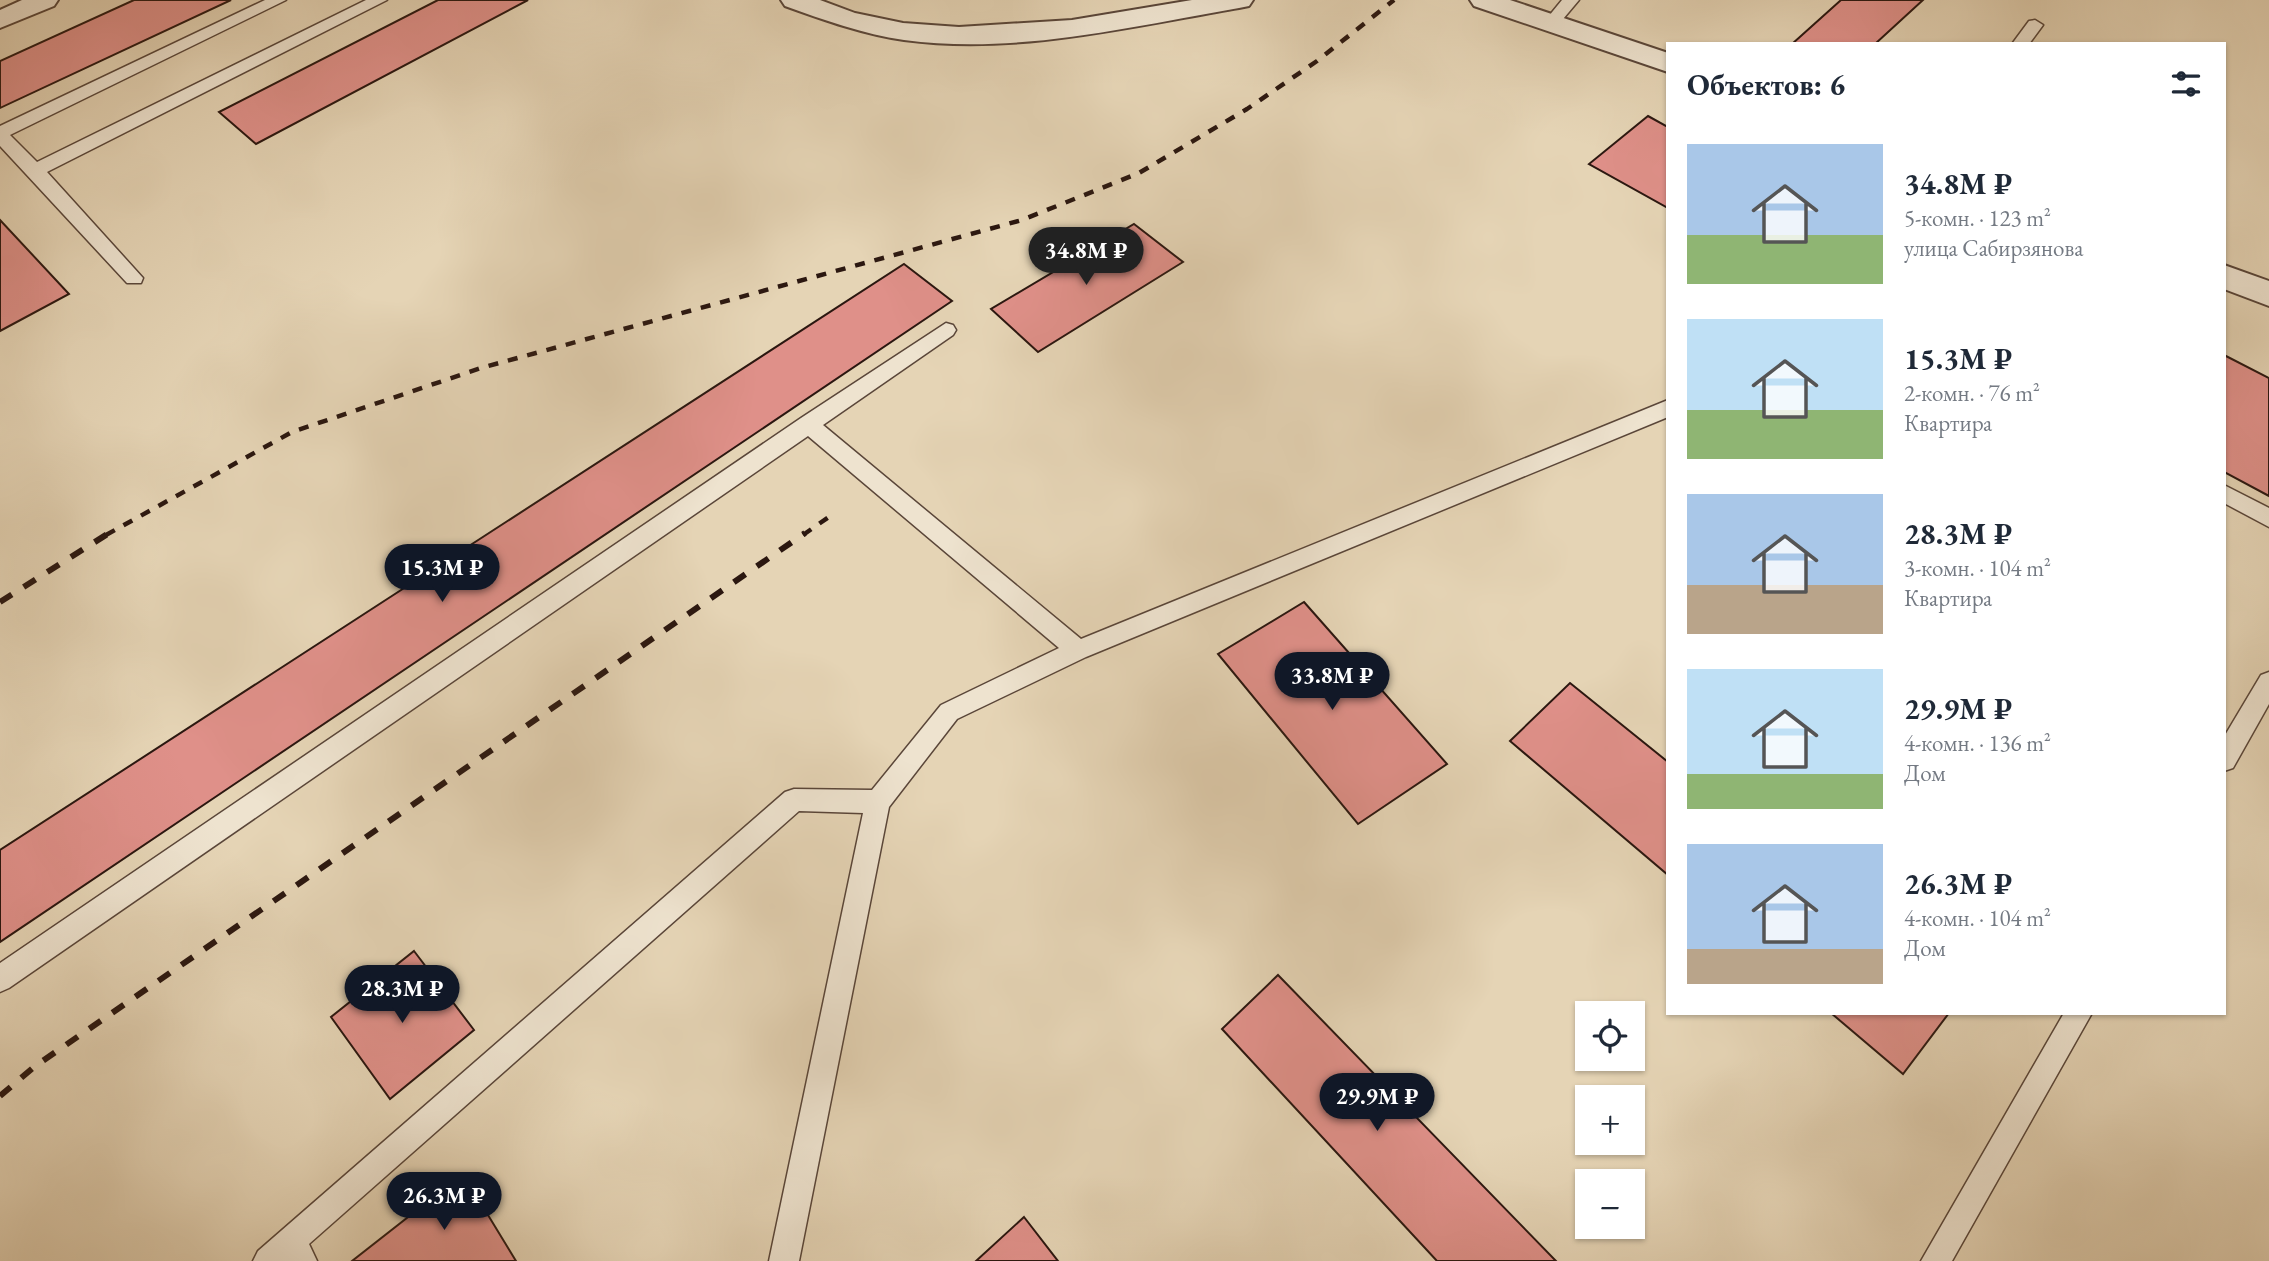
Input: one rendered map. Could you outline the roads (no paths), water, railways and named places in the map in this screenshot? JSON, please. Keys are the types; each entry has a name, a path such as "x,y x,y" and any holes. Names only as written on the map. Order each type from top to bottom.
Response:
{"street":[{"path":"0,20 44,0"},
{"path":"795,0 827,15 891,31 967,36 1058,31 1240,0"},
{"path":"1484,0 1666,62"},
{"path":"2226,277 2269,294"}],"lane":[{"path":"134,278 0,134 278,0"},
{"path":"35,170 379,0"},
{"path":"1552,22 1571,0"},
{"path":"2022,42 2035,25"},
{"path":"0,979 946,330"},
{"path":"785,1261 878,802 949,712 1078,650 1666,409"},
{"path":"808,424 1078,650"},
{"path":"2226,494 2269,518"},
{"path":"2226,757 2269,682"},
{"path":"268,1261 297,1251 794,800 878,802"},
{"path":"1936,1261 2078,1015"}],"railway":[{"path":"106,535 292,432 481,368 1022,220 1139,173 1247,109 1317,61 1394,0"},
{"path":"803,535 833,514"},
{"path":"0,602 109,533"},
{"path":"0,1096 34,1067 805,533"}]}
